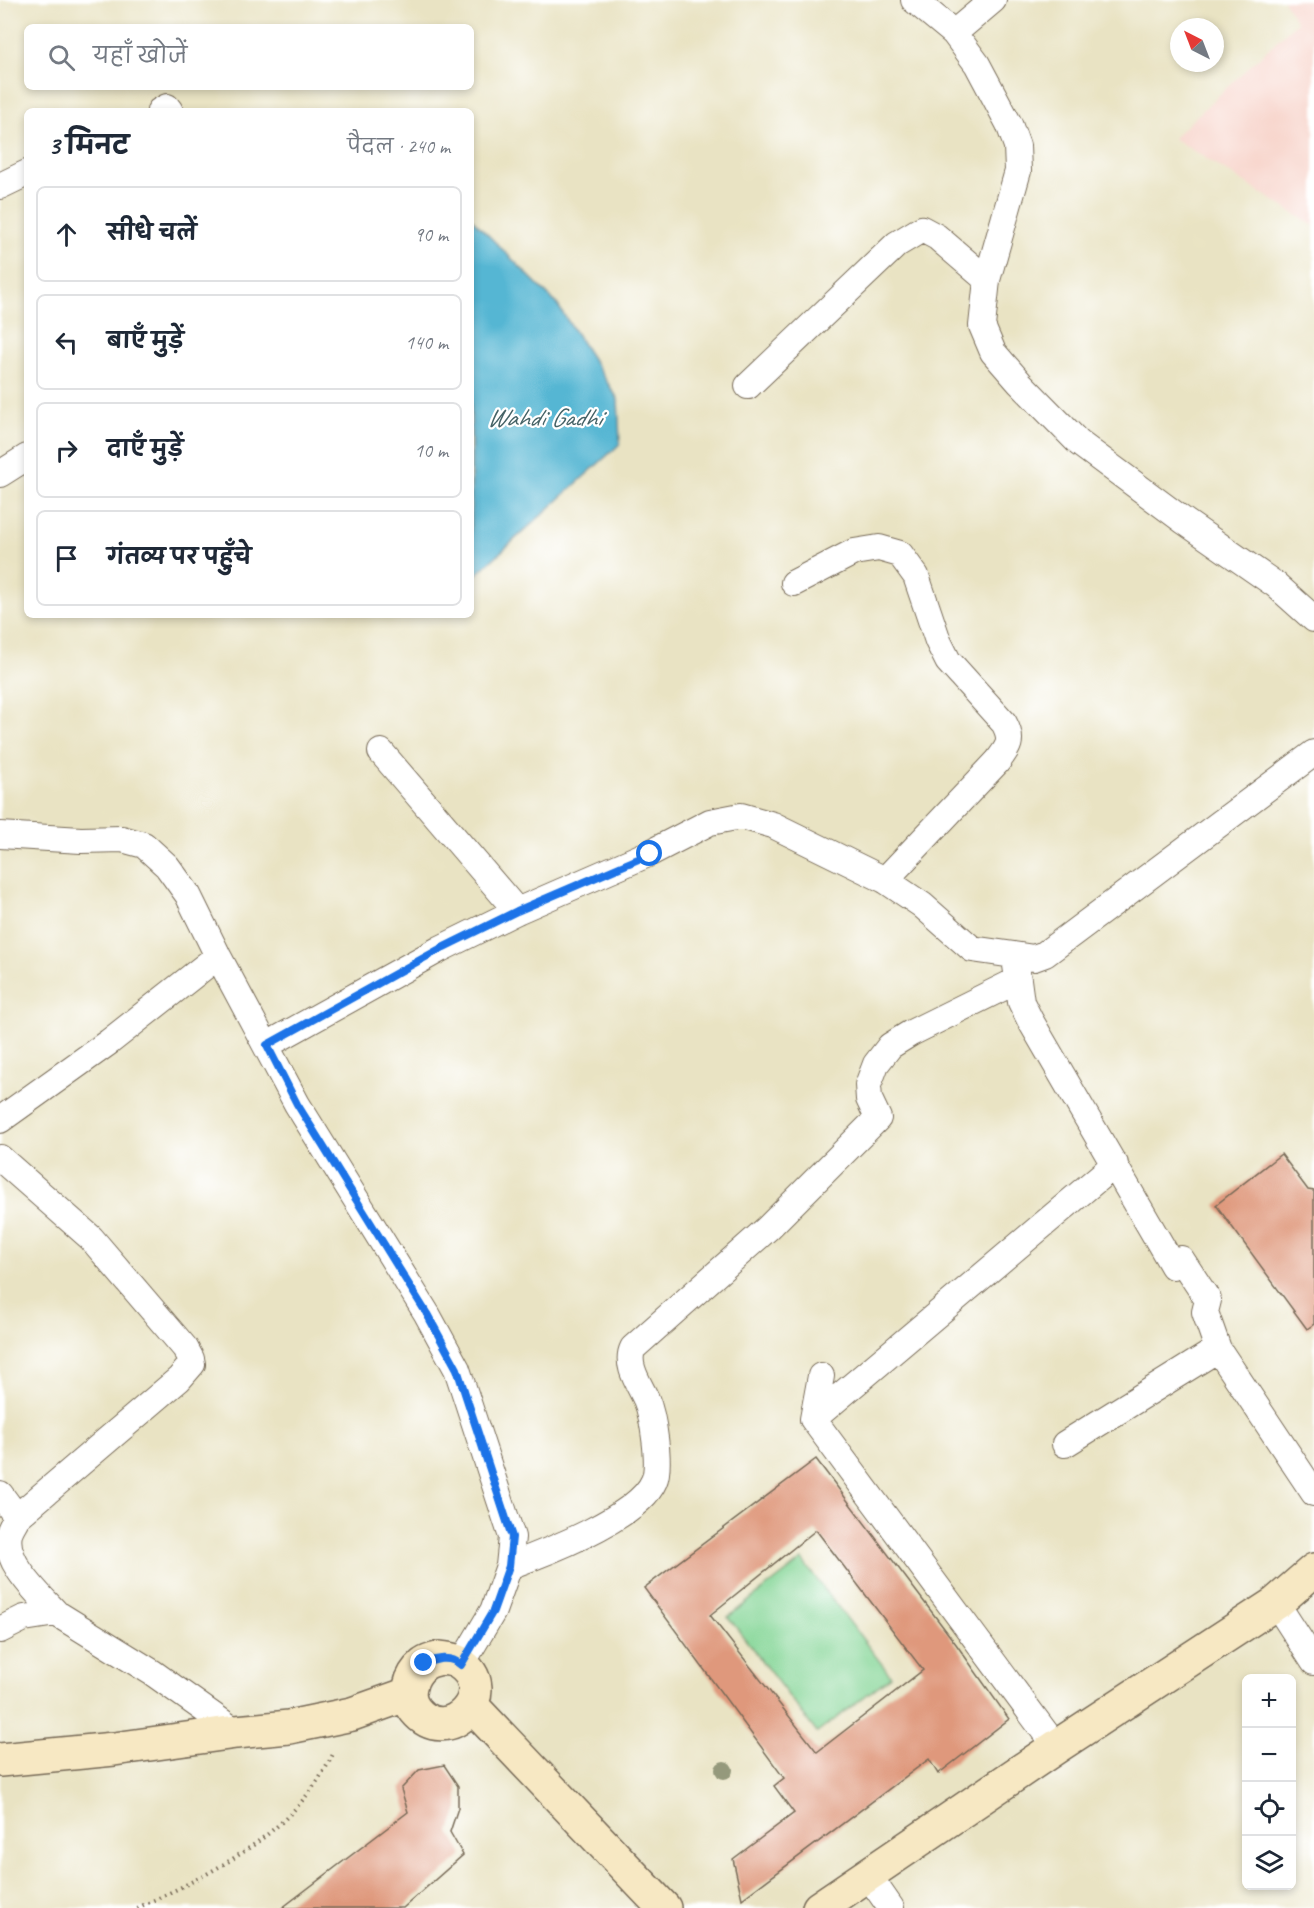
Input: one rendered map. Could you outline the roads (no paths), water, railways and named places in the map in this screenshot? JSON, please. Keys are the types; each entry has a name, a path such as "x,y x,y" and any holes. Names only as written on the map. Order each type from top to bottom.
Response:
{"main road":[{"path":"819,1908 1056,1747 1276,1603 1314,1570"},
{"path":"440,1658 457,1661 470,1673 475,1689 472,1706 461,1719 444,1724 427,1721 414,1709 408,1694 412,1676 424,1663 440,1658"},
{"path":"0,1760 114,1749 289,1727 352,1714 408,1694"},
{"path":"472,1706 663,1908"}],"street":[{"path":"914,0 954,33 977,64 1009,124 1017,146 1018,171 987,279 982,326 993,352 1020,383 1079,442 1184,521 1276,585 1314,619"},
{"path":"954,33 993,0"},
{"path":"748,386 897,244 922,230 937,237 987,279"},
{"path":"0,474 24,459"},
{"path":"794,583 854,552 879,548 900,554 916,576 938,641 948,661 1004,723 1009,734 1008,748 997,762 885,880"},
{"path":"381,752 517,911"},
{"path":"509,1566 549,1552 576,1539 636,1504 655,1479 657,1451 648,1405 630,1365 629,1354 768,1228 878,1118 869,1099 868,1085 876,1064 890,1046 1017,968 1056,948 1314,753"},
{"path":"267,1045 440,949 517,911 650,854 710,822 741,816 773,825 885,880 922,905 972,949 1017,968"},
{"path":"0,835 81,840 122,838 144,845 166,866 188,895 297,1104 427,1314 457,1369 512,1537 509,1566 493,1611 461,1665"},
{"path":"0,1120 109,1042 218,956"},
{"path":"1017,968 1021,1002 1030,1020 1173,1266 1181,1259 1208,1300 1205,1312 1218,1348 1314,1492"},
{"path":"0,1158 91,1238 185,1347 192,1364 179,1379 17,1517 9,1534 9,1550 16,1566 56,1613 153,1673 236,1732"},
{"path":"813,1419 1115,1164"},
{"path":"1065,1444 1218,1348"},
{"path":"821,1376 813,1419 1056,1747"},
{"path":"0,1494 17,1517"},
{"path":"1276,1603 1314,1662"},
{"path":"0,1630 24,1618 56,1613"},
{"path":"868,1875 891,1908"}],"water":[{"name":"Wahdi Gadhi","path":"474,221 557,304 618,399 620,444 474,576"}]}
